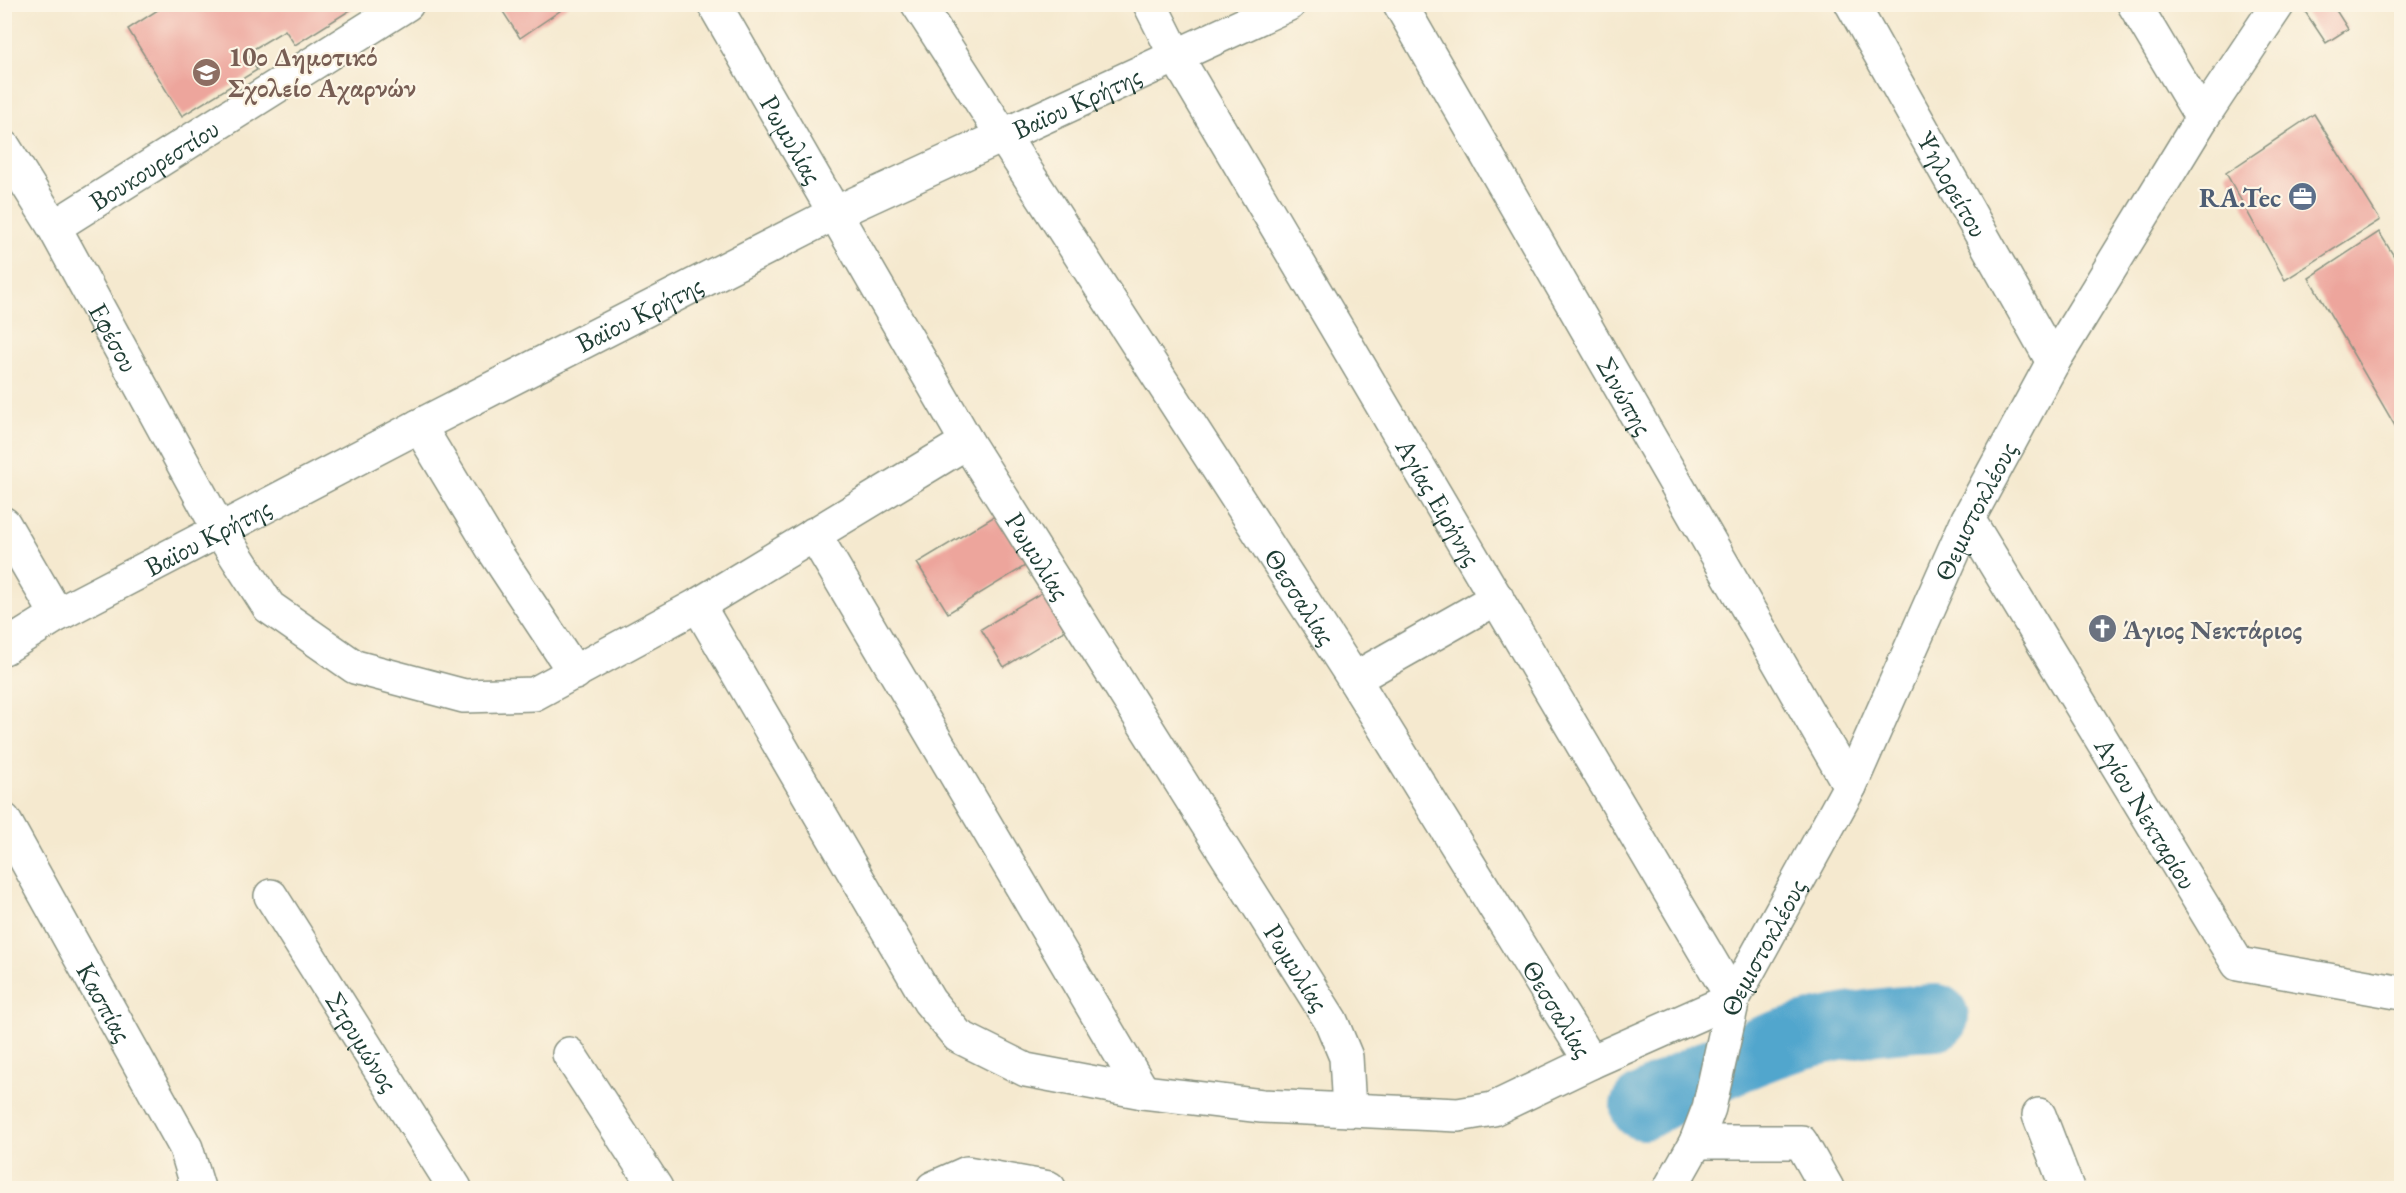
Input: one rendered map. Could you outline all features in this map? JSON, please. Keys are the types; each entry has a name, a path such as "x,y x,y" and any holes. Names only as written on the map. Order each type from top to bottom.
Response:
{"street":[{"name":"Βουκουρεστίου","path":"54,227 407,4"},
{"name":"Ρωμυλίας","path":"714,4 967,442 1331,1022 1346,1058 1349,1110"},
{"name":"Θεσσαλίας","path":"918,4 1354,679 1591,1062 1733,999"},
{"name":"Αγίας Ειρήνης","path":"1150,4 1176,57 1733,999"},
{"name":"Βαϊου Κρήτης","path":"4,648 57,615 835,213 1289,4"},
{"name":"Σινώπης","path":"1400,4 1850,786"},
{"name":"Ψηλορείτου","path":"1852,4 2053,362"},
{"path":"2134,4 2202,118"},
{"name":"Θεμιστοκλέους","path":"1670,1188 1696,1142 1709,1108 1733,999 1850,786 1968,519 2053,362 2202,118 2278,4"},
{"name":"Εφέσου","path":"4,147 54,227 220,531 269,607 355,667 464,696 534,694 698,605 967,442"},
{"path":"419,426 500,559 575,673"},
{"name":"Αγίου Νεκταρίου","path":"1968,519 2238,964 2402,993"},
{"path":"4,524 57,615"},
{"path":"814,534 1143,1092"},
{"path":"1354,679 1497,598"},
{"path":"698,605 929,1001 958,1036 1026,1070 1143,1092 1262,1106 1458,1115 1493,1109 1591,1062"},
{"name":"Κασπίας","path":"4,820 186,1149 198,1188"},
{"name":"Στρυμώνος","path":"271,896 455,1188"},
{"path":"569,1054 656,1188"},
{"path":"2039,1115 2067,1188"},
{"path":"1696,1142 1801,1142 1827,1188"},
{"path":"933,1188 966,1173 1047,1187"}],"building":[{"name":"10ο Δημοτικό Σχολείο Αχαρνών","path":"167,4 218,6 360,4 295,45 285,30 247,53 257,70 182,116 128,29"},
{"path":"498,4 570,4 520,38"},
{"path":"2300,4 2332,4 2348,29 2326,43"},
{"name":"RA.Tec","path":"2314,114 2380,220 2285,280 2226,173"},
{"path":"2379,232 2402,269 2402,438 2309,278"},
{"path":"1000,513 1030,563 948,613 917,563"},
{"path":"1046,590 1069,628 1004,667 981,629"}],"waterway":[{"path":"1643,1107 1716,1069 1783,1042 1854,1025 1936,1017"}],"place":[{"name":"10ο Δημοτικό Σχολείο Αχαρνών","path":"207,72"},
{"name":"RA.Tec","path":"2302,197"},
{"name":"Άγιος Νεκτάριος","path":"2102,629"}]}
